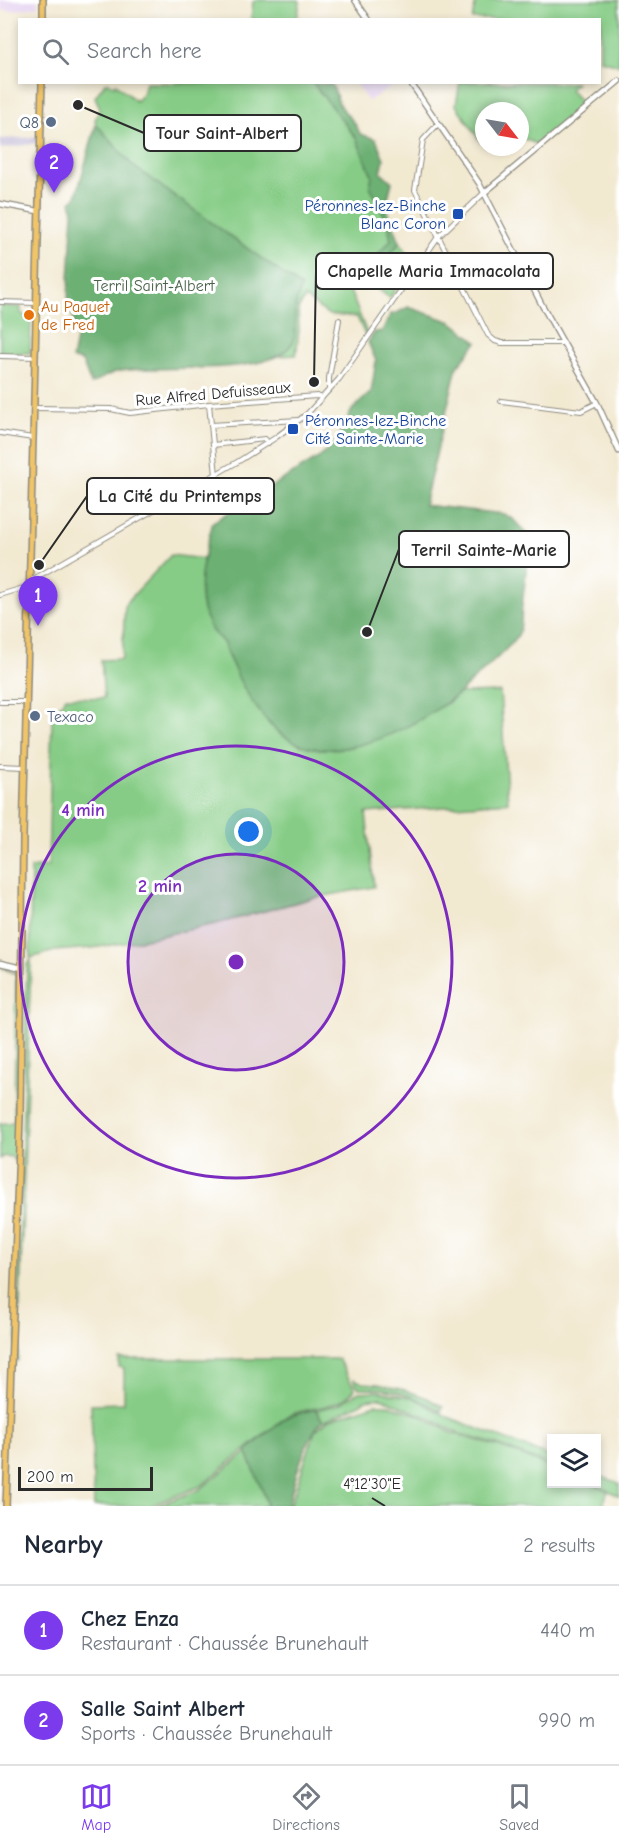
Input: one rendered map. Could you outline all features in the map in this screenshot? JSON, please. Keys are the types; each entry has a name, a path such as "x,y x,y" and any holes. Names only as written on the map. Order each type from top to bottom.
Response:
{"main road":[{"path":"43,18 44,0"},
{"path":"6,1506 18,1187 33,408 42,84"}],"street":[{"path":"355,0 368,18"},
{"path":"0,595 30,584 216,475 300,420 329,391 438,237 484,194 619,81"},
{"path":"411,84 484,194 597,403 619,451"},
{"path":"438,124 423,140 415,190 485,329 493,340 502,343 563,343"},
{"path":"0,204 38,211"},
{"path":"0,302 36,303"},
{"path":"329,391 329,378 339,320"},
{"path":"0,356 35,357"},
{"name":"Rue Alfred Defuisseaux","path":"33,408 111,409 130,412 316,396 322,398"},
{"path":"501,401 581,411 597,403"},
{"path":"209,404 216,475"},
{"path":"212,425 300,420"},
{"path":"0,433 33,438"},
{"path":"213,445 265,440 268,443"},
{"path":"0,702 27,702"},
{"path":"0,766 26,767"},
{"path":"0,963 22,966"}],"shaded area":[{"path":"0,0 38,0 38,7 9,11 0,9"},
{"path":"356,84 396,84 368,101"},
{"path":"38,137 38,143 0,149 0,139"}],"green space":[{"path":"256,0 299,0 300,2 297,18 251,18 253,2"},
{"path":"464,0 619,0 619,65 601,60 601,18 472,18 476,1"},
{"path":"104,84 114,86 116,84 136,101 143,93 146,84 314,84 356,138 372,175 380,206 388,224 391,240 362,273 372,276 400,242 414,263 390,298 359,276 348,286 367,333 365,335 357,317 329,315 305,298 298,309 299,330 296,355 278,356 292,341 295,307 301,287 133,166 96,124 95,120 100,108 95,97"},
{"path":"314,84 331,84 340,106 354,122 360,134 376,139 384,159 381,172 392,182 386,206 400,242 372,276 361,273 391,240 388,223 370,186 372,175 356,138"},
{"path":"460,84 576,84 570,89 583,105 536,144 529,141 529,102 475,102 475,133 456,105"},
{"name":"Terril Saint-Albert","path":"96,124 133,166 301,287 295,309 293,341 278,356 236,366 134,370 113,373 91,384 82,361 72,359 77,335 68,297 73,212 71,202 76,197"},
{"path":"0,306 21,307 21,313 31,320 30,353 0,353"},
{"path":"408,307 452,322 477,342 457,367 424,505 504,514 513,519 530,538 520,630 505,651 456,696 415,723 367,743 320,749 299,744 274,728 244,689 224,644 212,630 205,616 200,593 204,557 213,522 320,457 335,443 352,410 371,392 376,361 368,342 375,332 382,331 391,314"},
{"path":"171,555 203,559 201,596 212,631 223,641 228,657 269,724 281,735 300,745 321,749 358,745 381,738 449,702 460,693 500,692 508,802 366,813 374,887 313,898 216,924 136,941 55,951 30,958 31,868 48,866 52,716 66,697 104,698 101,660 122,659 125,604"},
{"path":"31,960 18,1361 16,1361 27,964"},
{"path":"0,967 17,973 20,980 16,1160 13,1160 13,1157 4,1156 0,1159 0,1124 14,1122 16,974"},
{"path":"119,1359 338,1359 355,1389 341,1401 287,1416 201,1486 149,1506 94,1506 91,1404 124,1403 124,1368 119,1367"},
{"path":"354,1379 363,1383 405,1390 443,1407 441,1411 411,1396 391,1391 359,1388"},
{"path":"377,1391 414,1398 448,1417 547,1455 547,1464 497,1445 457,1433 429,1418 381,1398 365,1400 323,1421 316,1410 337,1405 359,1392"},
{"path":"375,1404 386,1404 421,1416 452,1433 502,1448 547,1465 547,1488 601,1488 608,1491 603,1504 607,1506 290,1506 315,1431 328,1420"},
{"path":"315,1409 323,1421 317,1427 306,1448 288,1506 267,1506 246,1451 287,1417"},
{"path":"247,1452 267,1506 156,1506 199,1490"},
{"path":"601,1476 619,1483 619,1496 601,1487"}],"place":[{"name":"Tour Saint-Albert","path":"78,105"},
{"name":"Q8","path":"51,122"},
{"name":"Salle Saint Albert","path":"54,193"},
{"name":"Péronnes-lez-Binche Blanc Coron","path":"458,214"},
{"name":"Au Paquet de Fred","path":"29,315"},
{"name":"Chapelle Maria Immacolata","path":"314,382"},
{"name":"Péronnes-lez-Binche Cité Sainte-Marie","path":"293,429"},
{"name":"La Cité du Printemps","path":"39,565"},
{"name":"Chez Enza","path":"38,626"},
{"name":"Terril Sainte-Marie","path":"367,632"},
{"name":"Texaco","path":"35,716"}]}
